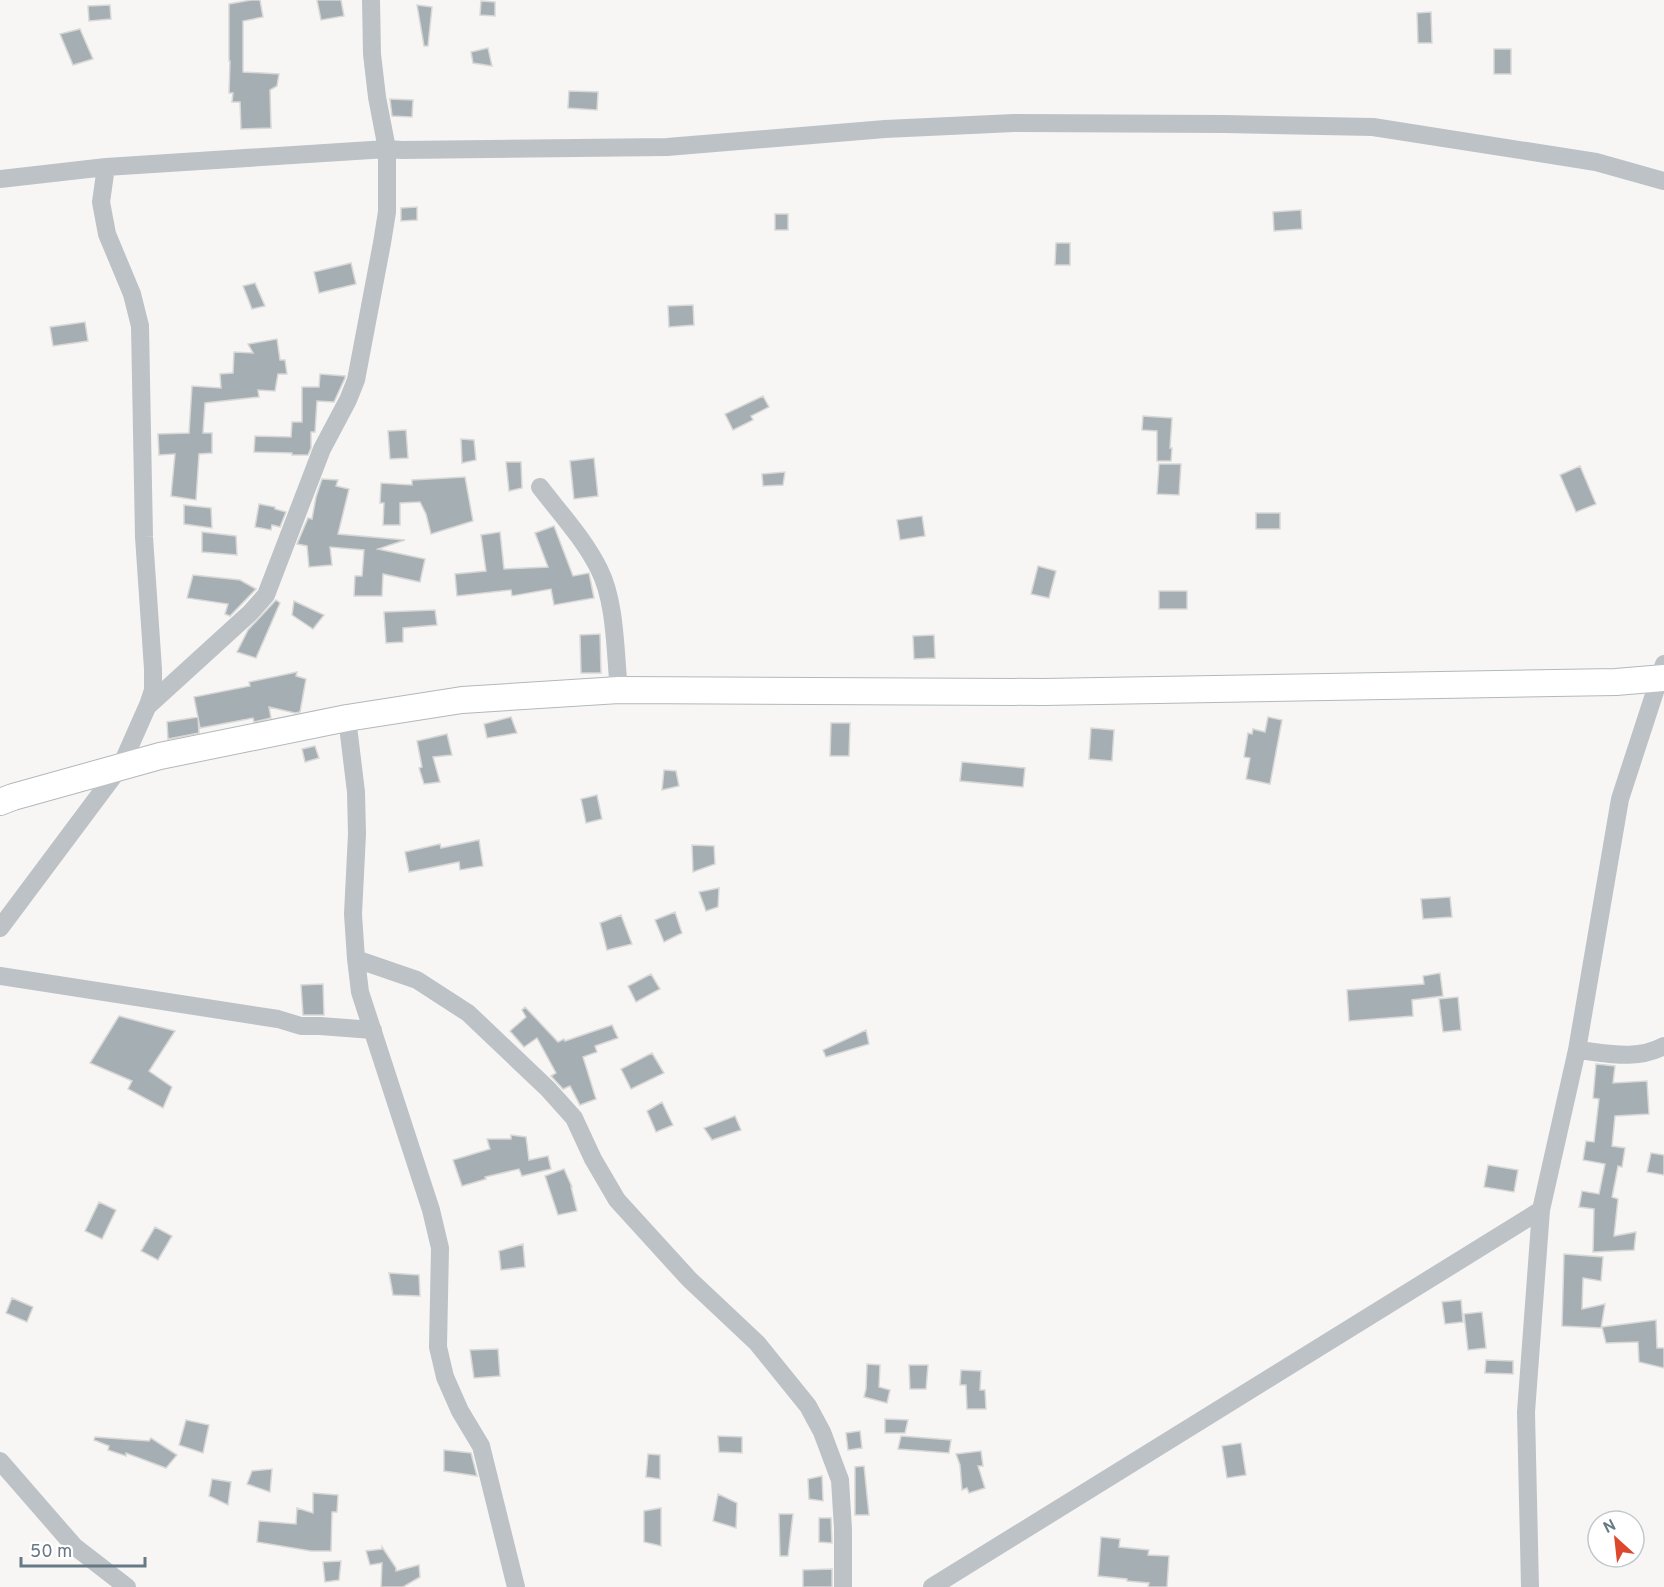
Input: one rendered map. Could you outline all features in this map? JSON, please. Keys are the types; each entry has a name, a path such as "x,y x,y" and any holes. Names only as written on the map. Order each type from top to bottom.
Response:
{"street":[{"path":"148,705 250,614 266,595 322,449 356,380 387,212 387,149 372,54 371,0"},
{"path":"0,179 106,167 387,149 667,147 885,129 1014,123 1373,127 1596,162 1664,181"},
{"path":"0,928 121,766 153,690 144,537 140,326 132,294 107,234 100,202 106,167"},
{"path":"540,487 600,570 611,608 619,690"},
{"path":"0,802 160,756 347,718 462,700 619,690 1043,692 1616,682 1662,673 1620,799 1577,1050 1541,1210 1526,1412 1530,1587"},
{"path":"347,718 356,792 357,834 353,914 360,992 431,1210 440,1248 438,1347 445,1377 460,1411 481,1446 516,1587"},
{"path":"356,958 417,980 468,1013 548,1089 573,1118 617,1200 689,1279 757,1343 808,1406 822,1432 840,1480 843,1587"},
{"path":"0,975 278,1019 301,1026 373,1030"},
{"path":"1577,1050 1633,1056 1655,1051 1664,1046"},
{"path":"932,1587 1541,1210"},
{"path":"0,1461 75,1546 127,1587"}],"building":[{"path":"260,0 263,17 243,21 243,72 279,74 277,86 270,90 271,128 241,129 240,102 232,102 233,93 229,93 229,4"},
{"path":"317,0 341,0 344,16 321,20"},
{"path":"481,1 495,2 495,16 480,15"},
{"path":"110,5 111,19 89,21 88,6"},
{"path":"417,5 432,7 428,46 424,46"},
{"path":"1431,12 1432,43 1418,43 1417,13"},
{"path":"80,29 93,59 73,65 60,34"},
{"path":"488,48 492,66 473,63 471,52"},
{"path":"1494,49 1511,49 1511,74 1494,74"},
{"path":"569,91 598,92 597,110 568,108"},
{"path":"390,99 413,100 412,117 392,116"},
{"path":"417,207 417,220 401,221 401,208"},
{"path":"1301,210 1302,229 1274,231 1273,212"},
{"path":"775,214 788,214 788,230 775,230"},
{"path":"1056,243 1070,243 1070,265 1055,265"},
{"path":"351,263 356,284 319,293 314,272"},
{"path":"255,283 265,306 252,309 243,286"},
{"path":"693,305 694,325 669,327 668,306"},
{"path":"85,322 88,341 53,346 50,327"},
{"path":"277,339 280,360 285,360 287,374 278,374 275,391 258,390 259,397 205,403 203,433 212,433 212,453 199,454 196,500 171,496 175,454 159,455 158,434 189,433 192,386 221,388 220,374 233,373 234,352 253,353 248,344"},
{"path":"320,374 345,376 345,378 334,402 317,401 315,432 311,432 311,448 308,455 254,452 255,436 291,437 292,422 302,422 302,387 319,387"},
{"path":"763,396 769,407 751,416 753,420 733,430 725,414"},
{"path":"1143,416 1172,418 1171,461 1157,461 1157,431 1142,430"},
{"path":"406,430 408,458 390,459 388,431"},
{"path":"461,439 474,440 476,460 462,463"},
{"path":"594,458 598,496 574,499 570,461"},
{"path":"506,462 521,462 522,488 509,491"},
{"path":"1159,464 1181,464 1179,495 1157,494"},
{"path":"1580,466 1596,504 1576,512 1560,475"},
{"path":"785,472 783,485 763,486 762,474"},
{"path":"465,477 473,521 431,534 420,502 400,503 400,525 383,525 384,503 380,503 381,483 412,485 412,480"},
{"path":"322,479 338,480 336,486 349,489 338,534 405,540 378,549 425,559 420,582 383,574 382,596 354,596 355,576 362,576 364,550 330,547 332,565 309,567 307,546 297,544 308,518 312,519"},
{"path":"259,504 286,512 280,527 272,525 271,530 255,527"},
{"path":"184,505 211,508 212,528 184,524"},
{"path":"1256,513 1280,513 1280,529 1256,529"},
{"path":"922,516 925,536 900,540 897,520"},
{"path":"554,526 573,576 589,573 594,598 554,605 551,589 512,596 511,590 457,596 455,574 486,571 481,535 500,532 504,569 548,567 535,533"},
{"path":"202,532 236,536 237,555 202,552"},
{"path":"1038,566 1056,571 1049,598 1031,594"},
{"path":"193,575 240,580 256,589 230,616 225,614 228,604 187,598"},
{"path":"1159,591 1187,591 1187,609 1159,609"},
{"path":"276,600 280,603 256,658 237,652 248,630"},
{"path":"294,601 324,615 313,629 292,615"},
{"path":"435,610 437,625 403,628 403,642 386,643 384,612"},
{"path":"600,634 601,673 581,673 580,635"},
{"path":"934,635 935,658 914,659 913,636"},
{"path":"297,672 296,676 306,679 300,712 269,707 271,718 254,722 253,718 200,728 194,697 250,686 249,682"},
{"path":"198,717 199,733 168,739 167,722"},
{"path":"511,717 517,733 487,738 484,724"},
{"path":"1268,717 1282,720 1270,784 1246,779 1250,758 1244,757 1248,733 1252,734 1253,729 1265,732"},
{"path":"831,723 850,723 849,756 830,756"},
{"path":"1091,728 1114,730 1112,761 1089,759"},
{"path":"447,734 452,755 433,757 440,782 424,784 419,768 422,767 417,741"},
{"path":"315,746 319,758 305,762 302,749"},
{"path":"962,762 1025,768 1023,787 960,781"},
{"path":"664,770 676,771 679,786 662,790"},
{"path":"597,795 602,819 586,823 581,799"},
{"path":"479,840 483,866 460,870 459,862 409,872 405,852 440,844 441,848"},
{"path":"692,845 714,846 715,864 693,872"},
{"path":"719,888 718,907 706,911 699,892"},
{"path":"1450,897 1452,917 1423,919 1421,899"},
{"path":"675,912 682,933 664,942 655,920"},
{"path":"621,915 632,944 607,950 600,923"},
{"path":"1440,973 1443,996 1412,1000 1413,1016 1349,1021 1347,990 1424,984 1423,976"},
{"path":"651,974 660,989 636,1002 628,986"},
{"path":"323,984 324,1015 303,1015 301,985"},
{"path":"1458,997 1461,1030 1443,1032 1439,999"},
{"path":"525,1007 558,1042 612,1025 618,1038 595,1046 597,1052 583,1057 596,1099 580,1105 570,1086 563,1089 551,1076 556,1073 537,1038 524,1047 510,1031 526,1017 522,1010"},
{"path":"119,1016 175,1031 149,1071 172,1087 163,1108 128,1089 132,1081 90,1063"},
{"path":"866,1030 869,1044 826,1057 823,1050"},
{"path":"652,1053 664,1073 631,1089 621,1069"},
{"path":"1596,1064 1615,1066 1613,1083 1647,1081 1649,1114 1615,1116 1612,1146 1625,1148 1622,1167 1618,1166 1612,1197 1618,1199 1614,1236 1636,1232 1634,1250 1593,1252 1594,1209 1579,1207 1582,1191 1599,1194 1605,1164 1583,1160 1586,1141 1594,1142 1599,1099 1593,1098"},
{"path":"662,1102 673,1125 656,1132 647,1111"},
{"path":"735,1116 741,1130 712,1140 704,1128"},
{"path":"511,1135 526,1137 529,1160 548,1156 551,1169 522,1176 519,1169 485,1177 486,1179 462,1186 453,1160 490,1149 487,1139 511,1139"},
{"path":"1651,1153 1664,1155 1664,1175 1647,1172"},
{"path":"1488,1165 1518,1170 1514,1192 1484,1187"},
{"path":"564,1169 572,1187 577,1211 558,1215 545,1176"},
{"path":"99,1202 116,1210 102,1239 85,1231"},
{"path":"155,1227 172,1236 158,1260 141,1251"},
{"path":"523,1244 525,1267 501,1270 499,1251"},
{"path":"1564,1254 1603,1257 1601,1281 1583,1278 1582,1309 1605,1304 1601,1328 1562,1326"},
{"path":"389,1273 419,1275 420,1296 393,1295"},
{"path":"12,1298 33,1307 27,1322 6,1313"},
{"path":"1461,1300 1463,1322 1445,1324 1442,1302"},
{"path":"1482,1312 1486,1348 1468,1350 1464,1314"},
{"path":"1656,1320 1657,1348 1664,1348 1664,1368 1639,1362 1638,1342 1606,1343 1602,1327"},
{"path":"498,1349 500,1376 474,1378 470,1350"},
{"path":"1486,1360 1513,1361 1513,1374 1485,1373"},
{"path":"867,1364 880,1365 879,1387 890,1390 887,1403 864,1397"},
{"path":"909,1365 928,1365 926,1389 910,1389"},
{"path":"961,1370 981,1371 980,1390 985,1390 986,1409 967,1409 966,1385 960,1385"},
{"path":"885,1419 908,1420 905,1433 885,1433"},
{"path":"186,1420 209,1425 203,1453 179,1445"},
{"path":"860,1431 862,1448 848,1450 846,1433"},
{"path":"718,1436 742,1437 742,1453 719,1452"},
{"path":"901,1436 951,1440 949,1453 898,1449"},
{"path":"95,1437 149,1441 151,1438 177,1455 166,1468 126,1453 126,1456 108,1450 109,1446 94,1440"},
{"path":"1241,1443 1246,1475 1227,1478 1222,1446"},
{"path":"444,1450 471,1453 477,1476 444,1471"},
{"path":"981,1451 983,1466 978,1466 985,1488 969,1493 967,1488 962,1490 960,1465 956,1454"},
{"path":"648,1454 660,1455 660,1479 646,1477"},
{"path":"864,1466 869,1515 855,1515 855,1467"},
{"path":"272,1469 270,1492 247,1484 252,1471"},
{"path":"822,1476 823,1501 809,1499 808,1479"},
{"path":"212,1479 231,1482 228,1505 209,1496"},
{"path":"313,1493 338,1495 337,1512 332,1512 331,1551 311,1551 257,1542 259,1521 296,1524 297,1508 313,1513"},
{"path":"718,1494 737,1503 736,1528 713,1521"},
{"path":"661,1508 661,1546 644,1542 644,1511"},
{"path":"779,1514 793,1514 788,1556 780,1556"},
{"path":"819,1518 831,1518 832,1543 819,1542"},
{"path":"1101,1537 1120,1539 1119,1547 1149,1550 1148,1555 1169,1556 1167,1587 1148,1587 1149,1583 1098,1576"},
{"path":"382,1547 396,1571 419,1565 420,1577 403,1587 381,1587 382,1563 370,1565 366,1551 382,1549"},
{"path":"341,1561 339,1580 325,1582 323,1562"},
{"path":"832,1569 832,1587 803,1587 803,1570"}]}
